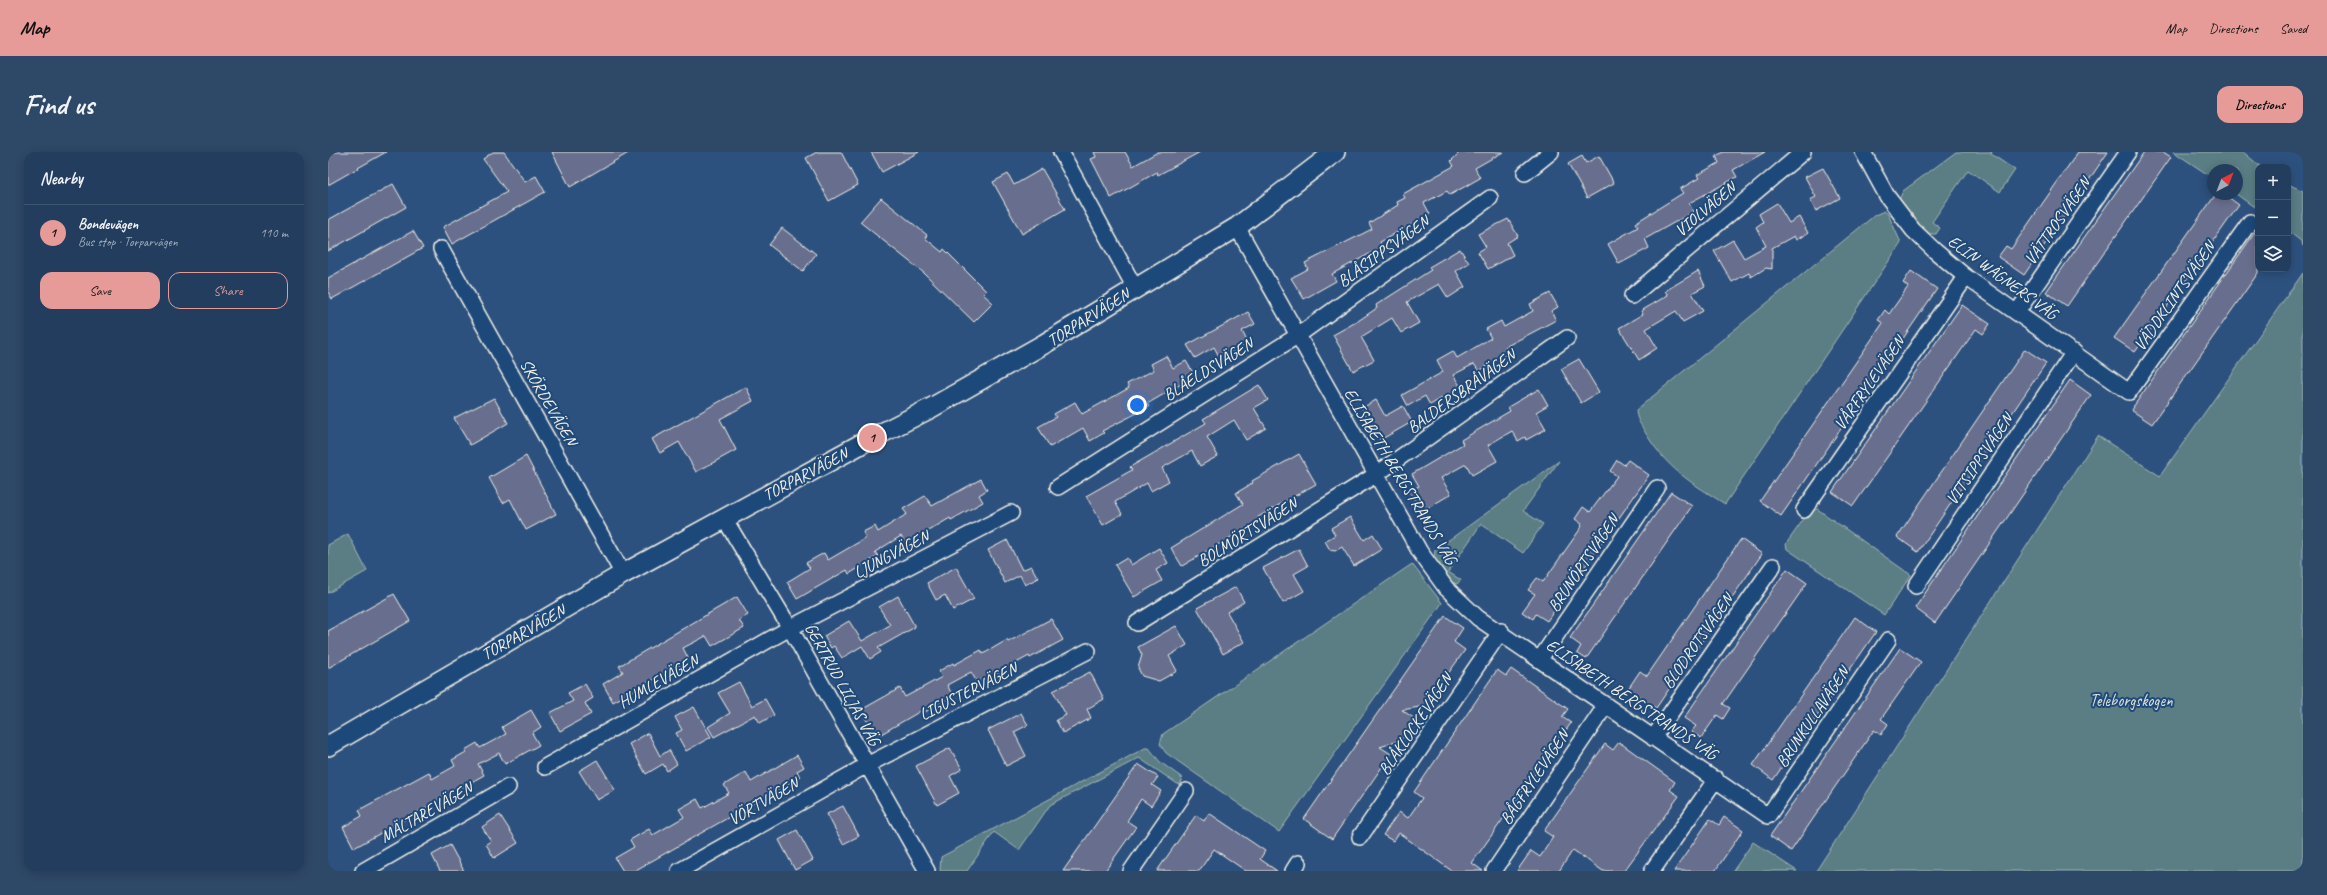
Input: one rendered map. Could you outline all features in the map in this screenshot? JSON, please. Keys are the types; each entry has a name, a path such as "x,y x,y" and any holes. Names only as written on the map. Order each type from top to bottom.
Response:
{"street":[{"path":"1061,152 1135,288"},
{"name":"TORPARVÄGEN","path":"328,746 623,574 724,518 931,408 1044,344 1237,227 1335,152"},
{"path":"1525,173 1551,152"},
{"name":"VIOLVÄGEN","path":"1632,296 1803,152"},
{"name":"ELIN WÄGNERS VÄG","path":"1863,152 1887,196 1913,230 1966,277 2129,392"},
{"name":"VÄTTROSVÄGEN","path":"2017,312 2128,152"},
{"name":"BLÅSIPPSVÄGEN","path":"1297,336 1490,198"},
{"name":"VÄDDKLINTSVÄGEN","path":"2129,392 2250,222"},
{"name":"ELISABETH BERGSTRANDS VÄG","path":"1237,227 1420,552 1446,588 1478,618 1501,632 1768,816"},
{"name":"SKÖRDEVÄGEN","path":"441,249 623,574"},
{"name":"VÅRFRYLEVÄGEN","path":"1804,510 1966,277"},
{"name":"BLÅELDSVÄGEN","path":"1058,487 1297,336"},
{"name":"BALDERSBRÅVÄGEN","path":"1377,474 1567,338"},
{"name":"VITSIPPSVÄGEN","path":"1916,586 2074,352"},
{"name":"BOLMÖRTSVÄGEN","path":"1137,623 1377,474"},
{"name":"BRUNÖRTSVÄGEN","path":"1540,659 1657,488"},
{"name":"LJUNGVÄGEN","path":"790,628 1011,513"},
{"name":"GERTRUD LILJAS VÄG","path":"724,518 790,628 927,871"},
{"name":"BLODROTSVÄGEN","path":"1653,738 1773,566"},
{"name":"HUMLEVÄGEN","path":"545,767 790,628"},
{"name":"BLÅKLOCKEVÄGEN","path":"1360,837 1501,632"},
{"name":"BRUNKULLAVÄGEN","path":"1768,816 1888,640"},
{"name":"LIGUSTERVÄGEN","path":"866,765 1088,651"},
{"name":"BÅGFRYLEVÄGEN","path":"1494,871 1606,705"},
{"name":"VÖRTVÄGEN","path":"679,871 866,765"},
{"path":"1652,871 1716,779"},
{"name":"MÄLTAREVÄGEN","path":"363,871 508,787"},
{"path":"1131,871 1186,791"}],"green space":[{"path":"1956,152 1992,152 1991,154 2015,170 2000,192 1968,170 1932,222 1940,228 1936,234 1924,234 1899,200 1903,191"},
{"path":"2174,152 2243,152 2257,164 2255,164 2254,207 2243,199 2243,164 2207,164 2207,174"},
{"path":"2291,185 2303,191 2303,246 2302,242 2291,233"},
{"path":"1884,211 1888,214 1901,243 1725,504 1680,474 1662,456 1645,432 1638,419 1636,410 1875,215"},
{"name":"Teleborgskogen","path":"2303,273 2303,871 1816,871 2098,436 2160,476"},
{"path":"1559,461 1523,511 1543,524 1523,553 1481,524 1448,572 1461,580 1457,584 1451,582 1434,559 1435,550"},
{"path":"1813,506 1911,575 1884,615 1787,549 1786,544"},
{"path":"348,534 367,571 328,593 328,545"},
{"path":"1412,564 1442,603 1279,832 1166,753 1160,744 1163,734"},
{"path":"1145,748 1149,748 1160,762 1181,777 1182,781 1179,785 1139,758 1050,805 1019,850 994,832 967,871 940,871 941,857"},
{"path":"1753,842 1797,871 1733,871"}],"building":[{"path":"328,152 386,152 328,185"},
{"path":"493,152 504,152 525,182 536,176 545,192 452,244 443,227 507,192 483,159"},
{"path":"552,152 630,152 570,187"},
{"path":"817,152 841,152 858,185 829,201 806,158"},
{"path":"871,152 919,152 882,172"},
{"path":"1094,152 1125,152 1133,166 1158,152 1200,152 1158,175 1157,172 1111,198 1091,159 1096,157"},
{"path":"1460,152 1503,152 1475,168 1480,178 1450,195 1447,191 1424,203 1430,214 1380,242 1382,247 1332,274 1336,281 1304,299 1291,278 1308,269 1305,263 1372,229 1369,223 1398,205 1397,202 1405,198 1403,194 1454,166 1451,161"},
{"path":"1724,152 1765,152 1733,170 1737,177 1689,203 1693,212 1645,239 1649,248 1619,264 1608,244 1638,227 1635,223 1683,193 1680,189 1699,178 1697,175 1719,163 1716,156"},
{"path":"2078,152 2108,152 2024,275 1998,257 2006,246 2011,249"},
{"path":"2144,152 2163,152 2171,157 2067,306 2046,292"},
{"path":"1582,156 1586,163 1599,156 1614,183 1587,198 1568,164"},
{"path":"1823,168 1840,198 1816,211 1810,200 1816,197 1805,177"},
{"path":"1042,169 1065,209 1022,234 993,182 1008,174 1014,185"},
{"path":"393,184 406,207 328,251 328,220"},
{"path":"881,198 927,235 925,238 942,252 944,249 986,291 983,294 993,303 974,322 924,273 860,222"},
{"path":"2212,200 2232,200 2239,205 2135,352 2114,338"},
{"path":"1777,203 1789,223 1799,217 1808,233 1796,240 1794,236 1772,248 1772,269 1766,268 1751,277 1749,273 1732,282 1714,251 1733,240 1744,258 1766,246 1756,227 1763,222 1759,214"},
{"path":"1508,219 1518,236 1507,243 1513,255 1488,269 1478,252 1486,247 1478,234"},
{"path":"782,228 816,254 803,271 769,245"},
{"path":"413,231 423,248 332,299 328,292 328,278"},
{"path":"2255,232 2255,272 2258,273 2152,424 2131,410"},
{"path":"1460,249 1469,263 1456,271 1465,287 1448,298 1439,284 1407,302 1419,323 1401,333 1392,318 1361,337 1374,360 1353,371 1333,335 1358,321 1377,308 1376,305 1431,270 1429,267"},
{"path":"1698,271 1705,286 1692,293 1703,311 1683,322 1676,311 1646,329 1657,348 1639,360 1619,328 1643,314 1641,311 1668,295 1665,291"},
{"path":"1911,271 1937,289 1781,516 1760,501 1883,323 1878,320 1885,310 1889,314 1908,287 1903,283"},
{"path":"1550,293 1558,307 1551,311 1556,320 1505,347 1509,353 1479,371 1474,364 1453,375 1461,387 1430,405 1425,396 1408,406 1402,395 1443,372 1437,360 1453,351 1457,358 1491,338 1486,329 1501,321 1504,327 1533,311 1530,304"},
{"path":"1962,305 1990,324 1983,334 1976,329 1853,506 1832,492"},
{"path":"1248,312 1255,324 1242,331 1248,343 1220,358 1214,347 1195,358 1187,345"},
{"path":"2025,349 2046,363 1918,552 1897,537"},
{"path":"1166,356 1173,368 1186,361 1195,376 1147,404 1149,407 1102,431 1104,433 1090,441 1083,428 1050,447 1038,427 1056,417 1054,414 1075,402 1082,414 1129,388 1127,384 1154,370 1151,364"},
{"path":"1579,359 1599,392 1581,403 1561,369"},
{"path":"2070,380 2091,395 1935,623 1915,608"},
{"path":"1259,385 1268,400 1254,408 1266,428 1246,440 1234,420 1207,437 1218,456 1200,466 1192,451 1162,468 1169,481 1151,491 1147,483 1115,502 1122,514 1103,525 1086,496 1132,470 1130,467 1206,423 1203,419"},
{"path":"746,387 753,401 720,419 736,450 696,472 679,442 660,453 652,439"},
{"path":"1539,389 1548,405 1536,412 1546,429 1526,440 1525,437 1518,441 1512,431 1488,445 1497,461 1472,475 1466,464 1441,478 1451,494 1421,512 1409,491 1419,486 1412,474 1463,444 1461,440 1510,411 1508,407"},
{"path":"494,398 508,423 470,445 454,418"},
{"path":"1376,400 1385,416 1403,406 1412,422 1380,440 1362,408"},
{"path":"1299,454 1316,484 1258,517 1260,520 1182,566 1171,548 1243,504 1236,493 1253,483 1252,481"},
{"path":"526,456 556,514 526,530 510,499 503,503 489,478"},
{"path":"1617,460 1624,465 1628,460 1649,475 1547,621 1536,614 1533,619 1522,612 1535,594 1528,590 1537,578 1543,582 1581,528 1582,524 1575,519 1583,507 1590,512 1617,476 1610,471"},
{"path":"981,479 987,490 979,495 983,502 951,520 950,518 906,544 901,536 875,552 878,556 849,574 847,570 797,599 787,582 810,568 806,563 824,553 828,560 866,538 863,532 875,526 878,532 907,514 903,509 925,496 932,506"},
{"path":"1671,492 1692,506 1586,659 1577,653 1581,646 1570,638"},
{"path":"1350,517 1364,540 1373,534 1382,549 1354,566 1342,547 1335,551 1330,550 1325,541 1335,535 1331,528"},
{"path":"1741,539 1762,554 1656,708 1628,689 1640,671 1647,676"},
{"path":"1007,540 1022,570 1031,566 1038,578 1025,585 1020,575 1005,583 988,550"},
{"path":"1159,548 1168,563 1156,570 1162,581 1134,597 1115,565 1127,558 1131,565"},
{"path":"1299,549 1308,566 1294,574 1304,591 1283,603 1263,568"},
{"path":"956,567 974,599 953,610 945,595 936,600 927,583"},
{"path":"1787,569 1807,583 1723,704 1730,708 1723,719 1717,715 1701,738 1691,732 1696,726 1684,718"},
{"path":"1236,587 1244,602 1227,612 1244,642 1223,654 1197,608"},
{"path":"394,594 410,621 328,668 328,631"},
{"path":"898,596 915,627 878,648 881,652 870,659 862,646 842,658 834,646 831,648 824,636 849,621 862,641 890,625 879,607"},
{"path":"737,597 748,615 739,620 744,628 712,646 706,636 683,648 689,660 613,702 603,684 623,672 619,666"},
{"path":"1445,616 1463,628 1454,642 1465,650 1425,706 1402,710 1415,719 1401,740 1380,747 1391,754 1332,839 1304,819"},
{"path":"1855,617 1876,632 1773,780 1753,765"},
{"path":"1051,619 1063,640 1030,658 1029,656 978,684 971,672 947,685 953,696 925,712 924,709 876,737 861,710 900,688 905,697 942,677 939,671 953,663 954,665 981,650 983,654 1007,640 1008,642"},
{"path":"1176,626 1187,645 1169,656 1177,671 1159,681 1142,676 1138,668 1142,655 1138,647"},
{"path":"1900,648 1921,662 1881,719 1888,724 1881,735 1874,730 1791,851 1770,836"},
{"path":"1511,669 1568,709 1562,717 1571,723 1472,863 1483,871 1452,871 1399,833 1393,841 1383,835 1399,812 1408,818 1422,798 1414,792 1497,670 1506,676"},
{"path":"1090,672 1104,699 1087,709 1091,718 1063,733 1056,720 1066,715 1053,691"},
{"path":"739,682 752,706 765,699 774,715 760,723 755,715 714,737 708,727 730,713 718,693"},
{"path":"585,684 593,698 585,703 591,714 560,731 550,713 573,701 568,693"},
{"path":"694,707 711,737 686,751 676,733 682,730 675,717"},
{"path":"531,710 541,727 532,733 539,745 505,764 499,753 478,764 484,775 354,848 343,827 362,816 359,810 429,772 432,779 455,766 452,760 466,752 465,750 477,743 480,748 506,734 502,727"},
{"path":"1021,713 1028,725 1014,732 1026,756 1006,766 988,730"},
{"path":"648,733 660,756 669,750 677,764 667,771 663,764 646,774 629,744"},
{"path":"1619,742 1675,782 1670,790 1679,796 1624,871 1603,871 1573,850 1559,871 1517,871 1531,851 1540,857 1553,837 1544,831 1605,744 1613,750"},
{"path":"950,748 962,769 950,776 959,793 937,805 916,766"},
{"path":"797,755 804,767 797,771 800,777 634,871 623,871 615,858 634,847 630,840 649,829 653,835 684,817 679,809 697,799 702,808 729,793 724,785 746,772 751,782"},
{"path":"597,760 615,790 597,800 579,771"},
{"path":"1138,764 1158,777 1152,785 1161,791 1151,806 1141,799 1127,821 1136,827 1105,871 1063,871"},
{"path":"843,806 859,836 843,844 827,814"},
{"path":"1209,813 1265,851 1260,859 1277,871 1246,871 1214,849 1199,871 1157,871 1196,815 1204,821"},
{"path":"500,815 518,843 494,858 486,844 491,841 482,827"},
{"path":"1724,817 1743,830 1715,871 1674,871 1710,819 1719,825"},
{"path":"797,830 813,860 795,870 779,840"},
{"path":"450,845 464,871 440,871 432,855"}],"place":[{"name":"Bondevägen","path":"872,438"}]}
